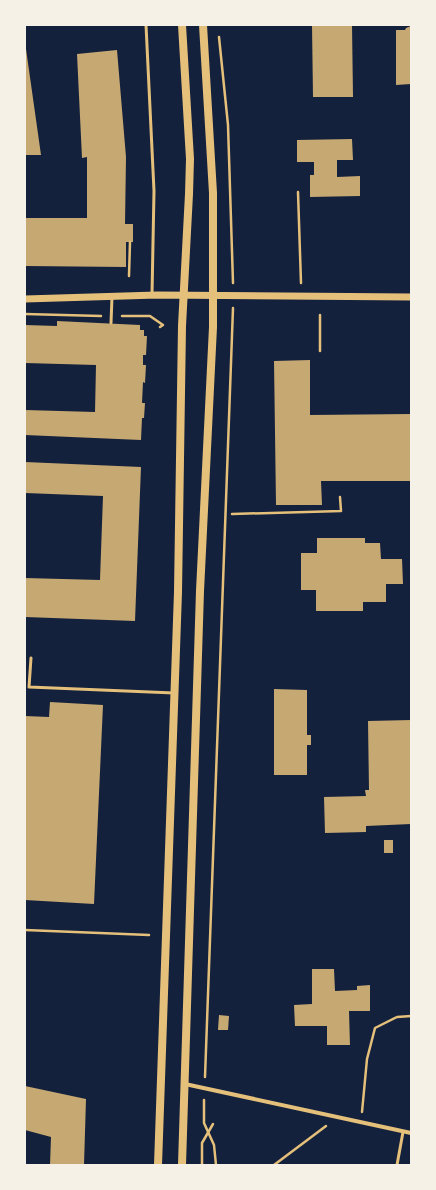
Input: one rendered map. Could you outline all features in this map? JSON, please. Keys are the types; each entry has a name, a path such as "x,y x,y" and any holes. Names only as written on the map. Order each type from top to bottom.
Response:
{"main road":[{"path":"158,1165 178,592 182,333 190,158 182,25"},
{"path":"182,1165 200,599 213,327 213,193 202,25"}],"street":[{"path":"25,299 152,295 411,297"},
{"path":"185,1084 411,1134"}],"lane":[{"path":"146,25 154,191 152,295"},
{"path":"111,323 112,296"},
{"path":"31,658 29,688 174,693"},
{"path":"397,1165 403,1132"}],"path":[{"path":"218,31 228,125 233,280"},
{"path":"298,192 300,283"},
{"path":"129,276 130,242"},
{"path":"25,314 150,316 163,324 160,327"},
{"path":"320,314 320,351"},
{"path":"216,1165 214,1145 204,1122 204,1088 207,1050 232,322"},
{"path":"232,514 341,511 340,498"},
{"path":"25,930 149,935"},
{"path":"361,1122 367,1059 375,1028 397,1017 411,1016"},
{"path":"274,1165 338,1118"},
{"path":"202,1165 202,1143 213,1124"}],"building":[{"path":"312,25 352,25 353,97 313,97"},
{"path":"411,26 411,84 396,85 396,30 405,30"},
{"path":"26,49 41,155 25,155"},
{"path":"117,50 126,157 125,224 133,224 133,242 126,242 126,267 25,266 25,218 87,218 87,157 82,158 77,54"},
{"path":"352,139 353,160 337,160 337,177 360,176 360,196 310,197 310,175 314,175 314,162 297,162 297,140"},
{"path":"57,321 140,325 140,330 144,330 144,336 147,336 146,355 143,355 143,365 146,365 145,383 143,382 142,403 145,403 144,418 142,418 141,440 25,435 25,410 95,412 96,365 25,363 25,325 57,326"},
{"path":"310,360 310,415 411,414 411,481 321,481 322,505 276,505 274,361"},
{"path":"25,462 141,467 135,621 25,617 25,578 100,580 103,496 25,493"},
{"path":"317,538 365,538 365,543 380,543 381,559 402,559 403,584 386,584 386,602 363,602 363,611 316,611 316,590 301,590 301,553 317,553"},
{"path":"274,689 307,690 307,735 311,735 311,745 307,745 307,775 274,775"},
{"path":"50,702 103,705 94,904 25,900 25,716 49,717"},
{"path":"411,720 411,824 366,826 366,832 325,833 324,797 366,796 365,790 369,790 368,721"},
{"path":"384,840 393,840 393,853 384,853"},
{"path":"312,969 334,969 335,991 357,990 357,986 370,985 370,1011 349,1011 350,1045 327,1045 327,1026 295,1026 294,1005 312,1004"},
{"path":"219,1015 229,1016 228,1030 218,1030"},
{"path":"25,1086 86,1099 84,1165 50,1165 51,1137 25,1130"}]}
